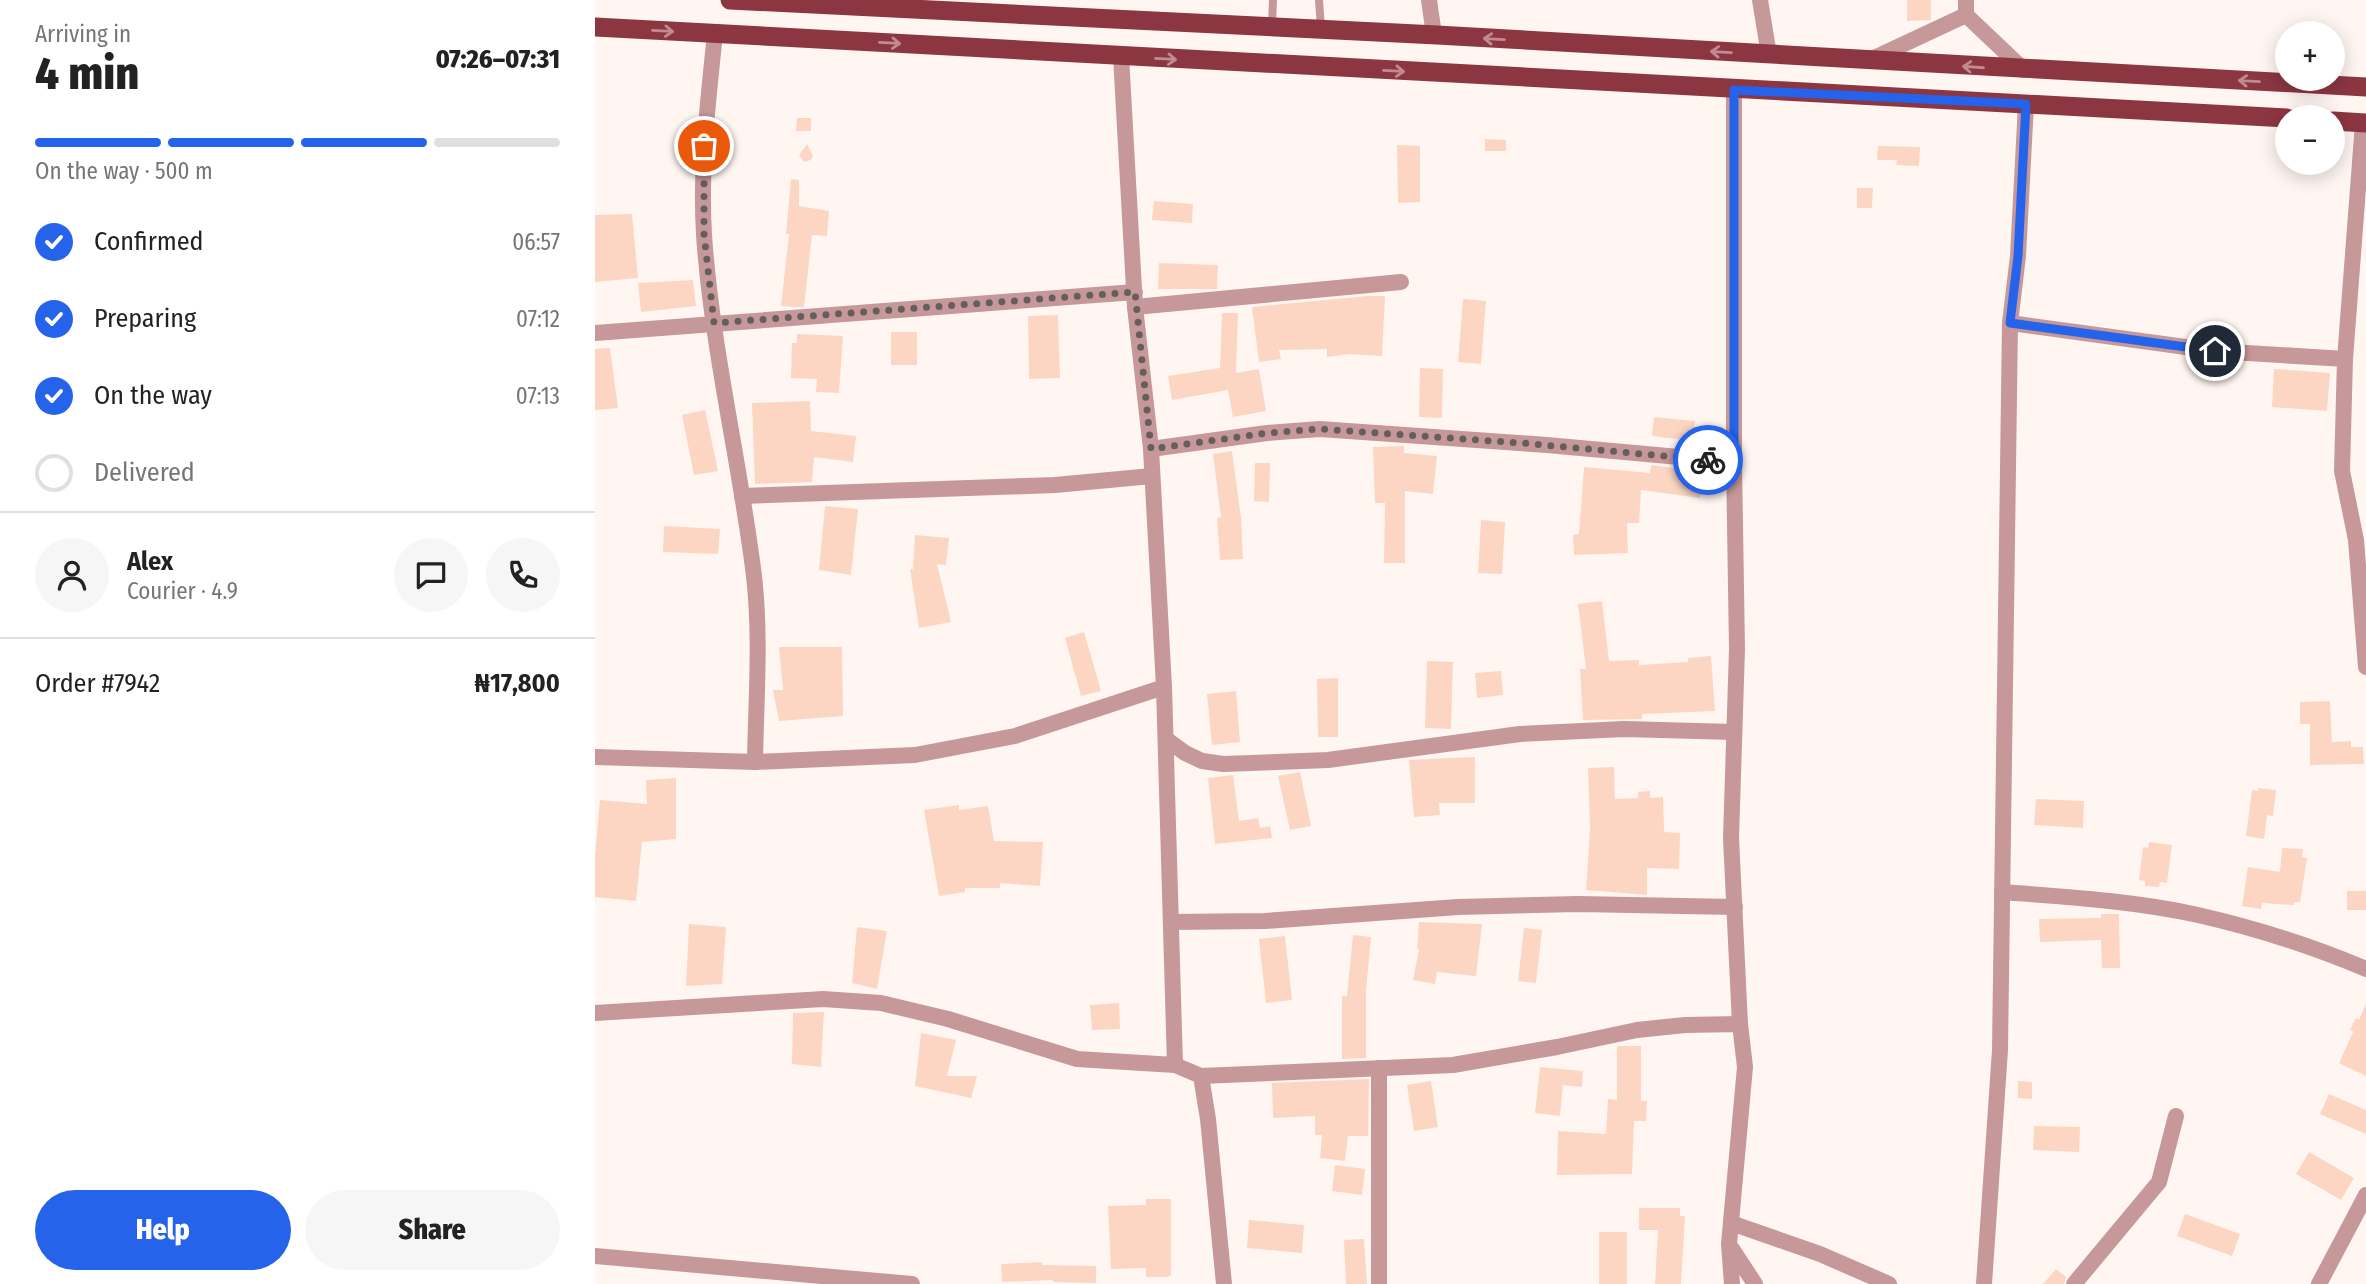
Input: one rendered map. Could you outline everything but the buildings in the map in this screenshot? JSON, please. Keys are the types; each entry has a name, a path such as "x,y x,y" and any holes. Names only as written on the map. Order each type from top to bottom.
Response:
{"highway":[{"path":"730,0 853,3 1272,29 1434,35 2366,87"},
{"path":"595,27 2275,117"},
{"path":"2345,122 2365,123"}],"street":[{"path":"1429,0 1434,35"},
{"path":"1760,0 1769,55"},
{"path":"1872,59 1966,7 2024,70"},
{"path":"715,34 703,173 704,234 714,323 754,578 757,661 755,762"},
{"path":"1121,56 1135,300 1151,449 1164,687 1175,1065"},
{"path":"1732,1284 1729,1244 1745,1067 1740,1024 1731,838 1737,649 1734,90"},
{"path":"1984,1284 2000,1050 2010,323 2018,256 2026,104"},
{"path":"2365,123 2345,359 2342,471 2357,551 2366,667"},
{"path":"595,333 714,323 1135,300 1401,282"},
{"path":"2010,323 2215,351 2345,359"},
{"path":"1151,449 1267,433 1320,429 1734,462"},
{"path":"742,496 1055,485 1152,476"},
{"path":"595,757 755,762 915,755 1015,736 1164,687"},
{"path":"1166,739 1202,761 1223,764 1328,760 1520,734 1624,729 1734,732"},
{"path":"2002,892 2098,899 2197,915 2268,934 2366,969"},
{"path":"1171,922 1265,921 1458,907 1578,904 1735,907"},
{"path":"595,1013 823,999 870,1002 948,1019 1077,1059 1175,1065 1201,1076 1453,1065 1637,1030 1685,1025 1740,1024"},
{"path":"1379,1068 1379,1284"},
{"path":"1201,1076 1208,1119 1224,1284"},
{"path":"2074,1284 2159,1182 2176,1116"},
{"path":"2319,1284 2366,1195"},
{"path":"1731,1223 1820,1254 1889,1284"},
{"path":"1729,1244 1755,1284"},
{"path":"595,1256 768,1278 912,1284"}],"lane":[{"path":"1272,29 1273,0"},
{"path":"1319,0 1321,31"}],"way so far":[{"path":"704,146 704,234 714,323 1135,292 1151,449 1267,433 1320,429 1522,443 1708,460"}],"route":[{"path":"1708,460 1734,462 1734,90 2026,104 2018,256 2010,323 2215,351"}]}
